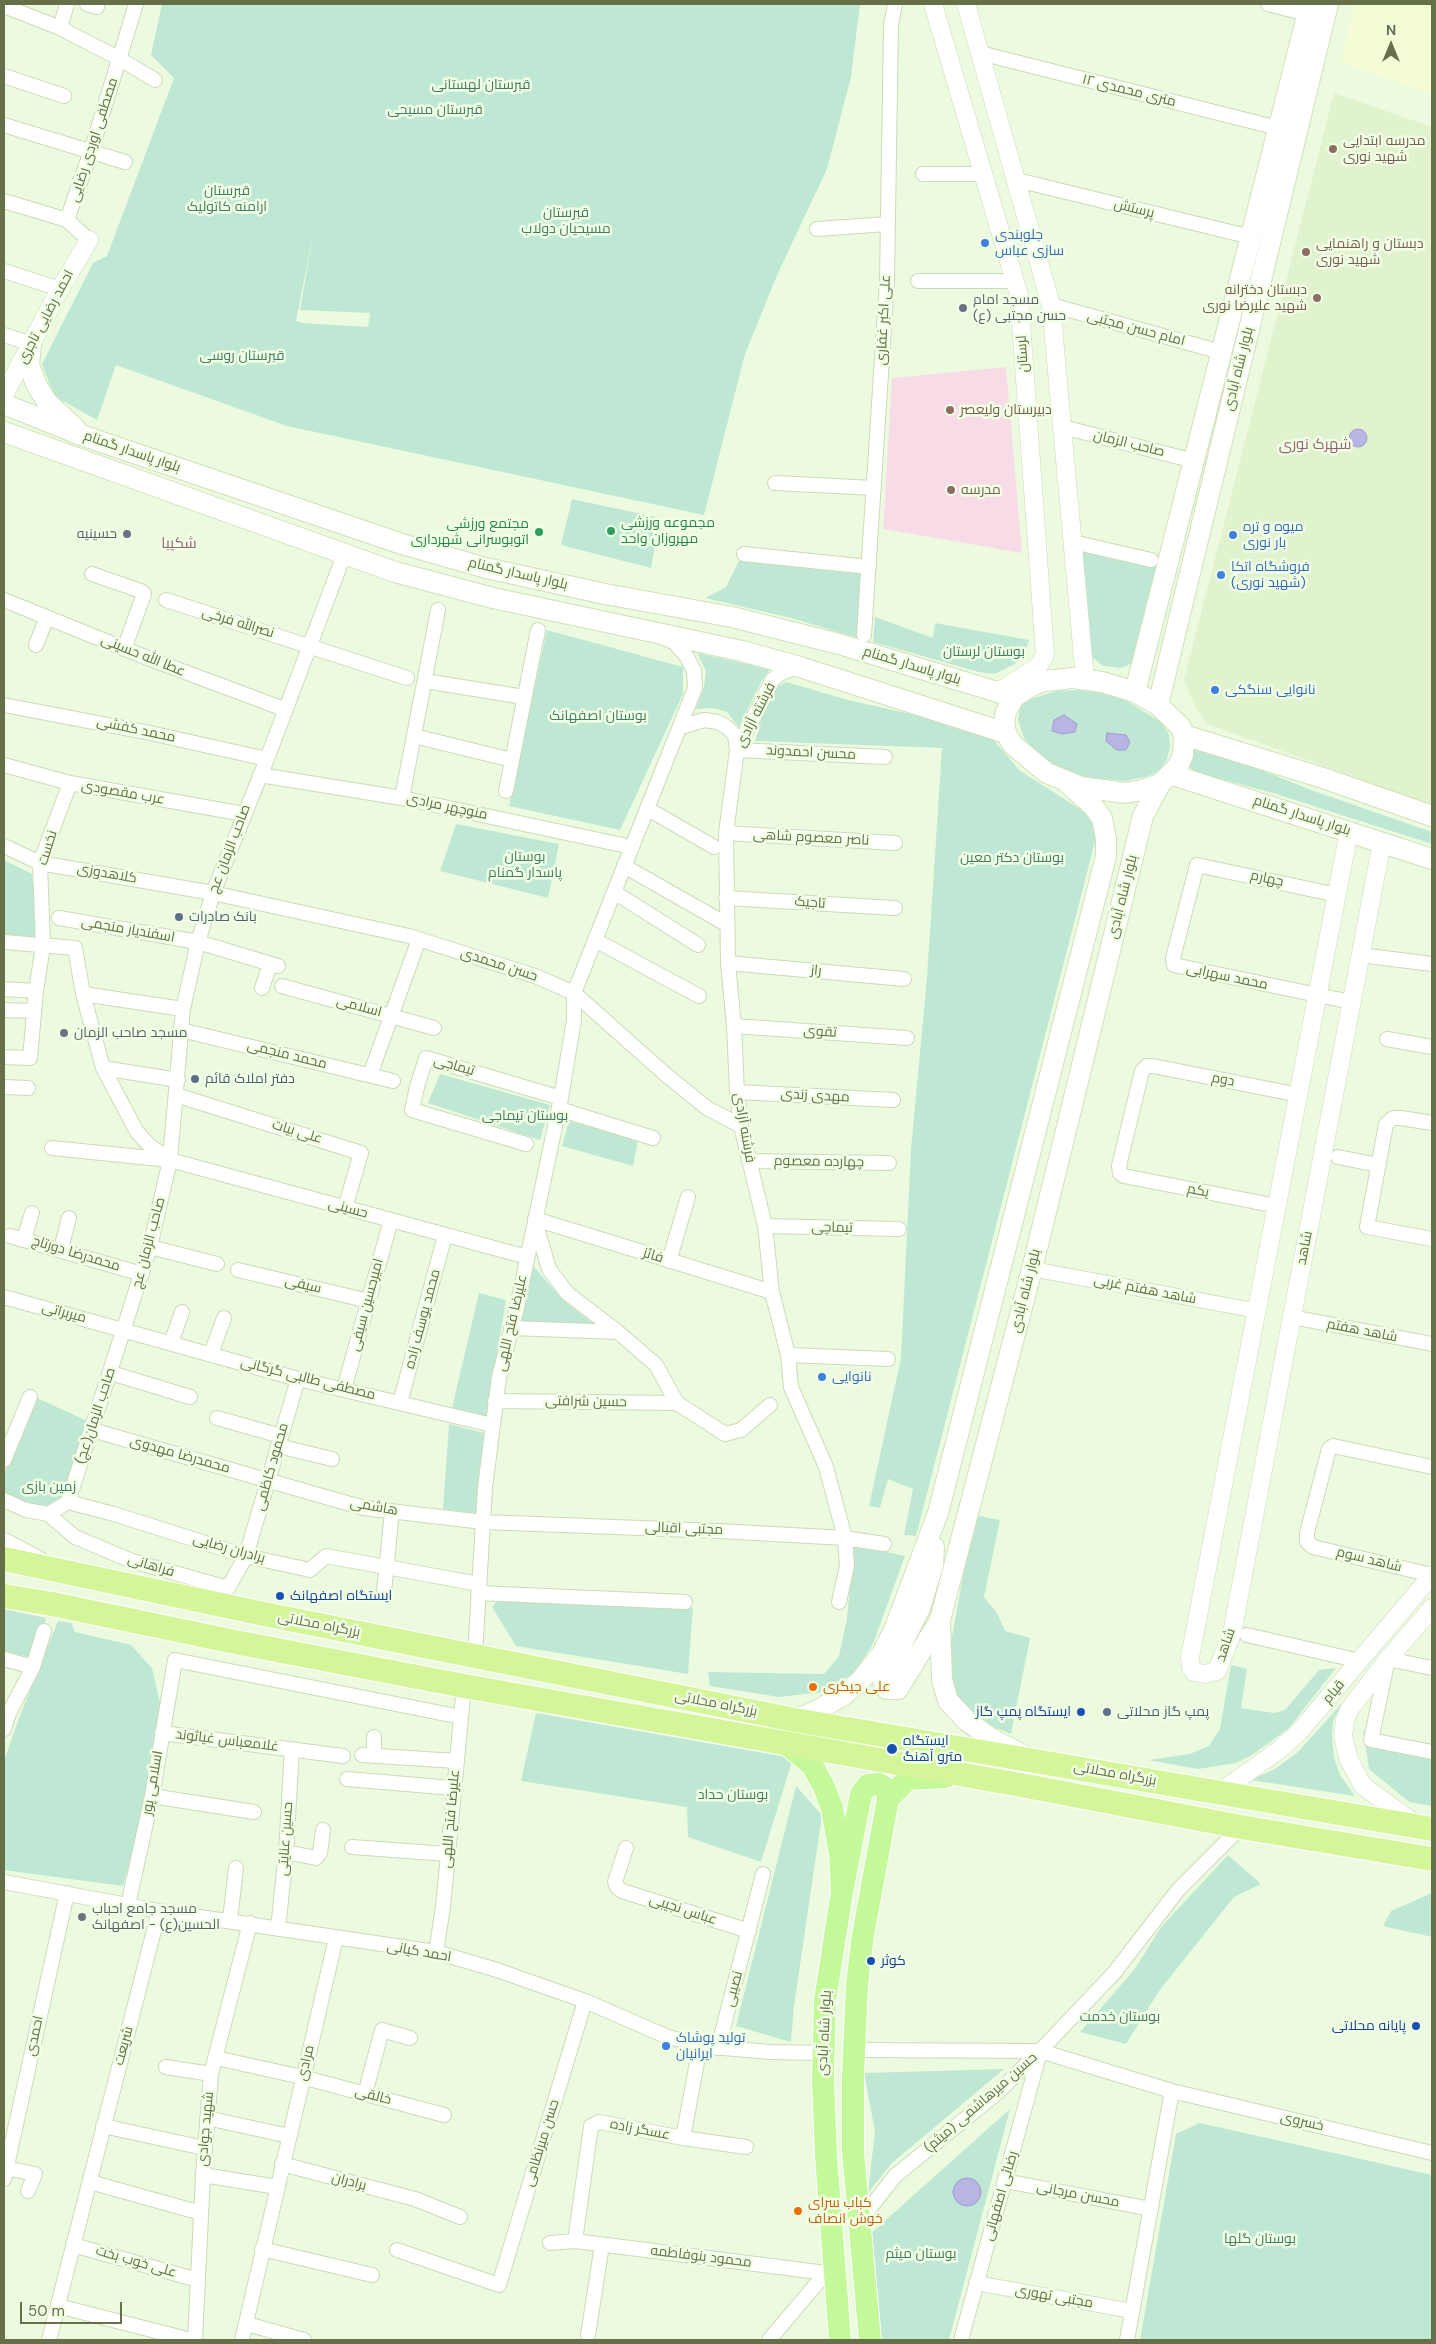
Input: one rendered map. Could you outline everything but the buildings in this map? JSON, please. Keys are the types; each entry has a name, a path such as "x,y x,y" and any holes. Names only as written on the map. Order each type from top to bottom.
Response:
{"highway":[{"name":"بزرگراه محلاتی","path":"4,1559 51,1567 474,1656 794,1720 1426,1828"},
{"name":"بزرگراه محلاتی","path":"4,1596 464,1686 1241,1827 1432,1859"}],"main road":[{"name":"بلوار شاه آبادی","path":"1158,705 1328,4"},
{"name":"بلوار شاه آبادی","path":"1135,692 1308,9"},
{"path":"31,344 29,365 36,384 47,402 81,435 70,440 68,453 87,464"},
{"name":"بلوار پاسدار گمنام","path":"4,404 81,435 393,541 486,568 605,594 732,617 839,644 1006,695"},
{"name":"بلوار پاسدار گمنام","path":"4,432 87,464 396,572 493,598 643,628 742,651 800,667 1006,733"},
{"path":"1085,679 1135,692 1158,705 1170,714 1184,735 1183,754 1178,766 1165,779 1142,790 1125,793 1081,787 1034,765 1013,745 1006,733 1004,722 1006,695 1045,681 1085,679"},
{"path":"1184,735 1323,778 1432,816"},
{"name":"بلوار شاه آبادی","path":"1031,1760 992,1739 967,1721 948,1701 942,1680 940,1620 1032,1270 1143,816 1165,779"},
{"name":"بلوار پاسدار گمنام","path":"1165,779 1349,831 1432,859"},
{"name":"بلوار شاه آبادی","path":"794,1720 816,1711 844,1695 861,1680 883,1652 894,1630 938,1512 1106,856 1106,839 1102,818 1093,806 1064,780"},
{"path":"938,1512 933,1565 920,1608 883,1681 887,1690 898,1690 940,1620"},
{"path":"4,1543 51,1567"},
{"name":"بلوار شاه آبادی","path":"786,1744 812,1765 829,1797 839,1845 842,1892 825,2000 824,2053 830,2267 840,2340"},
{"path":"888,1799 908,1779 966,1776"},
{"path":"842,1892 861,1794 868,1785 879,1784 886,1789 888,1799 870,1896 857,1984 854,2050 853,2152 870,2340"}],"street":[{"path":"60,28 67,4"},
{"name":"مصطفی اوردی رضایی","path":"68,220 136,4"},
{"name":"علی اکبر غفاری","path":"864,635 886,281 891,25 895,4"},
{"name":"لرستان","path":"933,4 1019,294 1045,655 1038,666 1006,695"},
{"path":"966,4 1051,305 1085,679"},
{"path":"1268,4 1308,9"},
{"path":"4,6 60,28 120,58 155,80"},
{"name":"۱۲ متری محمدی","path":"980,53 1278,128"},
{"path":"4,76 64,96"},
{"path":"4,125 126,162"},
{"path":"923,174 984,174"},
{"name":"پرستش","path":"1017,180 1251,237"},
{"path":"4,201 68,220 90,240"},
{"path":"816,229 887,224"},
{"name":"احمد رضایی تاجری","path":"4,395 60,289 90,240"},
{"path":"4,271 60,289"},
{"path":"918,281 1014,281"},
{"name":"امام حسن مجتبی","path":"1051,305 1221,352"},
{"path":"4,335 31,344"},
{"name":"صاحب الزمان","path":"1063,427 1194,461"},
{"path":"774,483 874,488"},
{"path":"1074,542 1151,560"},
{"path":"744,554 869,567"},
{"name":"صاحب الزمان عج","path":"125,1330 150,1247 170,1160 183,1010 198,942 213,893 267,759 284,709 344,555"},
{"path":"92,574 141,591 144,594 124,649"},
{"name":"عطا الله حسینی","path":"4,600 124,649 284,709"},
{"name":"نصرالله فرخی","path":"166,600 407,678"},
{"path":"402,798 438,610"},
{"path":"36,645 47,617"},
{"path":"574,993 695,688 694,671 687,657 674,643 643,628"},
{"path":"506,791 538,630"},
{"name":"فرشته آزادی","path":"800,667 783,672 772,679 737,750 726,833 726,924 741,1126 765,1226 772,1292 788,1355 791,1386 826,1466 845,1538 847,1566 839,1602"},
{"path":"425,681 524,697"},
{"name":"محمد کفشی","path":"4,705 150,733 267,759"},
{"path":"681,727 704,720 718,722 735,735 737,750"},
{"path":"414,736 512,760"},
{"name":"محسن احمدوند","path":"737,750 885,757"},
{"name":"عرب مقصودی","path":"4,765 70,783 244,814"},
{"name":"منوچهر مرادی","path":"260,775 402,798 632,847"},
{"name":"نخست","path":"4,1057 30,1058 36,991 43,946 40,863 70,783"},
{"path":"648,809 714,847"},
{"name":"شاهد","path":"1349,831 1190,1657 1191,1667 1194,1672 1205,1674 1216,1671 1232,1632 1382,842"},
{"name":"ناصر معصوم شاهی","path":"726,833 895,843"},
{"name":"کلاهدوزی","path":"4,846 40,863 213,893"},
{"name":"چهارم","path":"1197,865 1337,895"},
{"name":"محمد سهرابی","path":"1197,865 1173,958 1174,965 1351,1002"},
{"path":"624,866 726,924"},
{"path":"614,892 698,945"},
{"name":"حسن محمدی","path":"213,893 419,939 535,976 574,993 665,1074 707,1108 741,1126"},
{"name":"تاجیک","path":"726,898 895,908"},
{"name":"اسفندیار منجمی","path":"58,918 198,942 274,965 262,988"},
{"path":"370,1075 419,939"},
{"path":"595,940 699,996"},
{"path":"4,942 75,948 83,994 103,1068 137,1132 149,1145 170,1160"},
{"path":"1360,955 1432,964"},
{"name":"راز","path":"728,963 904,979"},
{"name":"اسلامی","path":"282,986 434,1028"},
{"path":"4,989 36,991"},
{"name":"علیرضا فتح‌ اللهی","path":"474,1656 483,1522 492,1425 499,1377 560,1103 574,1020 574,993"},
{"path":"83,994 183,1010"},
{"path":"4,1010 34,1011"},
{"name":"تقوی","path":"734,1026 907,1038"},
{"name":"محمد منجمی","path":"181,1030 393,1081"},
{"path":"1387,1040 1432,1047"},
{"name":"تیماجی","path":"526,1144 412,1110 416,1086 426,1058 560,1103"},
{"name":"دوم","path":"1120,1172 1119,1166 1142,1071 1147,1066 1299,1095"},
{"path":"103,1068 178,1080"},
{"path":"4,1087 28,1088"},
{"name":"مهدی زندی","path":"737,1092 893,1100"},
{"name":"علی بیات","path":"176,1095 362,1153 344,1208"},
{"path":"560,1103 653,1138"},
{"path":"1432,1124 1393,1118 1386,1124 1367,1227 1432,1239"},
{"path":"52,1148 170,1160"},
{"path":"1338,1157 1378,1165"},
{"name":"حسینی","path":"170,1160 527,1257"},
{"name":"چهارده معصوم","path":"749,1161 889,1163"},
{"name":"یکم","path":"1120,1172 1124,1176 1277,1206"},
{"path":"669,1260 688,1197"},
{"path":"24,1239 32,1213"},
{"path":"62,1249 69,1218"},
{"path":"535,1219 549,1269 567,1293 618,1332 656,1366 677,1403 726,1434 741,1430 770,1405"},
{"name":"فائز","path":"535,1219 772,1292"},
{"name":"امیرحسین سیفی","path":"344,1390 391,1220"},
{"name":"تیماچی","path":"765,1226 899,1229"},
{"name":"محمد یوسف زاده","path":"400,1403 445,1235"},
{"name":"محمدرضا دورتاج","path":"10,1236 62,1249 142,1274"},
{"path":"150,1247 217,1264"},
{"name":"سیفی","path":"238,1270 369,1301"},
{"name":"شاهد هفتم غربی","path":"1032,1270 1258,1311"},
{"name":"میربراتی","path":"4,1297 125,1330"},
{"path":"171,1343 182,1312"},
{"path":"212,1354 224,1318"},
{"name":"شاهد هفتم","path":"1292,1318 1432,1344"},
{"path":"511,1328 618,1332"},
{"name":"مصطفی طالبی گرگانی","path":"125,1330 344,1390 492,1425"},
{"name":"صاحب الزمان(عج)","path":"68,1502 125,1330"},
{"path":"788,1355 888,1359"},
{"path":"110,1373 190,1397"},
{"name":"محمود کاظمی","path":"246,1556 298,1378"},
{"path":"4,1460 30,1397"},
{"name":"حسین شرافتی","path":"496,1401 677,1403"},
{"path":"217,1418 332,1460"},
{"name":"محمدرضا مهدوی","path":"92,1430 268,1480"},
{"name":"شاهد سوم","path":"1432,1467 1333,1446 1329,1449 1307,1533 1307,1542 1313,1547 1432,1575"},
{"name":"هاشمی","path":"268,1480 364,1508 483,1522"},
{"name":"فراهانی","path":"4,1500 26,1510 48,1514 75,1536 132,1561 228,1588 246,1556"},
{"path":"48,1514 68,1502"},
{"name":"برادران رضایی","path":"68,1502 114,1514 246,1556 310,1570 326,1556 387,1567"},
{"path":"384,1592 392,1511"},
{"name":"مجتبی اقبالی","path":"483,1522 719,1531 845,1538 884,1544"},
{"path":"387,1567 479,1589 685,1602"},
{"name":"قیام","path":"1220,1792 1279,1750 1299,1732 1432,1575"},
{"name":"قیام","path":"1426,1828 1363,1786 1349,1760 1343,1736 1345,1720 1349,1710 1388,1659 1432,1608"},
{"path":"4,1730 6,1712 33,1667 44,1631"},
{"path":"1247,1635 1355,1667 1356,1684 1366,1688"},
{"path":"1432,1668 1388,1659 1371,1740 1432,1752"},
{"path":"4,1660 33,1667"},
{"name":"اسلامی پور","path":"128,1905 152,1796 175,1660 461,1717"},
{"name":"علیرضا فتح اللهی","path":"436,1952 448,1854 464,1686"},
{"name":"غلامعباس غیاثوند","path":"162,1733 343,1756"},
{"path":"374,1737 368,1756 456,1761"},
{"name":"حسین عنایتی","path":"278,1929 286,1852 292,1749"},
{"path":"347,1779 453,1788"},
{"path":"152,1796 254,1812"},
{"name":"حسین میرهاشمی (میثم)","path":"859,2222 895,2176 998,2092 1040,2051 1114,1974 1178,1890 1241,1827"},
{"path":"286,1852 316,1858 320,1853 323,1830"},
{"path":"352,1847 448,1854"},
{"name":"عباس نجیبی","path":"626,1848 615,1882 617,1887 631,1894 749,1931"},
{"path":"230,1920 236,1868"},
{"name":"نصیبی","path":"718,2048 763,1874"},
{"name":"احمد کیانی","path":"4,1882 160,1911 436,1952 497,1970 585,2001 668,2037 700,2046 770,2052 824,2053"},
{"name":"احمدی","path":"5,2173 66,1893"},
{"name":"شریعت","path":"49,2340 160,1911"},
{"name":"شهید جوادی","path":"196,2340 202,2175 211,2074 250,1923"},
{"name":"مرادی","path":"242,2340 336,1938"},
{"name":"حسن میرنظامی","path":"397,2250 499,2285 585,2001"},
{"path":"365,2094 382,2030 410,2038"},
{"path":"683,2138 700,2046"},
{"name":"خسروی","path":"854,2050 1040,2051 1172,2091 1432,2153"},
{"name":"رضائی اصفهانی","path":"961,2340 1040,2051"},
{"name":"خالقی","path":"216,2058 302,2077 444,2115"},
{"path":"166,2067 211,2074"},
{"path":"1127,2340 1172,2091"},
{"path":"207,2118 289,2136"},
{"name":"عسگر زاده","path":"575,2241 591,2126 599,2122 683,2138 746,2146"},
{"path":"103,2126 204,2148"},
{"name":"برادران","path":"282,2164 415,2199 460,2217"},
{"path":"5,2173 35,2174 28,2191"},
{"path":"202,2175 277,2187"},
{"name":"محسن مرجانی","path":"1005,2181 1151,2209"},
{"path":"90,2182 201,2213"},
{"name":"محمود بنوفاطمه","path":"550,2243 575,2241 830,2267"},
{"name":"علی خوب بخت","path":"73,2245 198,2280"},
{"path":"588,2335 602,2245"},
{"path":"262,2248 372,2275"},
{"path":"769,2340 830,2267"},
{"name":"مجتبی تهوری","path":"976,2283 1132,2311"},
{"path":"58,2306 191,2340"},
{"path":"247,2324 304,2340"}],"shaded area":[{"path":"1354,4 1432,4 1432,95 1341,62"},
{"path":"1334,93 1432,127 1432,805 1207,724 1196,708 1184,680"},
{"path":"1006,367 1022,553 883,529 892,378"}],"green space":[{"name":"قبرستان مسیحیان دولاب","path":"162,4 860,4 851,77 827,169 778,273 745,354 704,515 287,426 116,365 97,420 54,396 42,364 93,263 107,256 174,78 151,55","holes":["313,235 300,310 370,313 368,327 296,321"]},
{"name":"مجموعه ورزشی مهروزان واحد","path":"572,499 660,518 651,568 561,545"},
{"path":"1078,549 1164,568 1137,661 1122,668 1103,666 1089,655"},
{"path":"742,555 857,567 860,574 858,638 791,618 705,598 726,587"},
{"name":"بوستان لرستان","path":"875,617 933,638 935,623 1029,640 1026,650 1015,664 994,674 979,672 873,642"},
{"name":"بوستان اصفهانک","path":"547,630 683,667 683,694 620,830 509,806"},
{"path":"697,653 770,669 761,682 739,727 727,712 713,708 696,709 704,687 706,671"},
{"name":"بوستان دکتر معین","path":"786,682 852,701 915,715 993,739 1019,770 1091,816 1097,834 916,1536 904,1535 913,1489 888,1479 880,1508 869,1506 901,1358 911,1149 927,977 942,748 755,741 770,691"},
{"path":"1079,690 1103,693 1127,701 1161,722 1169,734 1170,747 1167,759 1159,771 1148,776 1126,781 1089,778 1064,770 1050,763 1031,747 1024,738 1018,720 1020,708 1027,700 1057,691"},
{"path":"1192,742 1311,790 1432,832 1432,844 1276,794 1195,772 1185,762"},
{"name":"بوستان پاسدار گمنام","path":"456,824 559,844 548,898 440,871"},
{"path":"4,860 32,874 38,942 4,938"},
{"name":"بوستان تیماجی","path":"440,1074 550,1105 540,1140 428,1103"},
{"path":"569,1121 638,1140 633,1166 562,1146"},
{"path":"533,1266 564,1301 594,1324 520,1322"},
{"path":"479,1293 506,1300 486,1419 452,1408"},
{"name":"زمین بازی","path":"37,1398 87,1421 62,1499 47,1508 23,1501 4,1492 4,1473"},
{"path":"449,1424 484,1433 477,1513 443,1509"},
{"path":"974,1515 1000,1520 984,1597 997,1613 1005,1631 1030,1638 1011,1734 991,1726 962,1706 948,1682 949,1653"},
{"path":"854,1545 905,1556 873,1644 855,1672 823,1692 779,1697 710,1686 708,1672 824,1674 839,1656 847,1618"},
{"path":"498,1600 693,1608 688,1674 516,1646 492,1607"},
{"path":"4,1609 46,1618 33,1658 4,1651"},
{"path":"58,1621 71,1623 75,1632 131,1645 152,1668 161,1707 145,1807 123,1886 4,1870 4,1761"},
{"path":"1231,1665 1247,1669 1241,1708 1274,1713 1285,1710 1319,1670 1336,1668 1288,1729 1252,1755 1236,1763 1198,1769 1148,1760 1190,1754 1209,1746 1220,1729"},
{"path":"1343,1702 1333,1721 1334,1758 1340,1775 1355,1796 1251,1780 1275,1769 1298,1752"},
{"name":"بوستان حداد","path":"536,1713 793,1758 761,1862 688,1837 687,1807 521,1781"},
{"path":"1363,1731 1432,1744 1432,1806 1409,1802 1369,1769"},
{"path":"796,1786 822,1815 794,2006 791,2042 736,2026"},
{"name":"بوستان خدمت","path":"1228,1855 1261,1884 1234,1897 1159,1991 1126,2044 1080,2032 1134,1970 1161,1927"},
{"path":"1432,1893 1432,1937 1383,1926 1391,1911"},
{"path":"1004,2069 892,2163 868,2193 875,2131 864,2073"},
{"name":"بوستان میثم","path":"1010,2109 949,2340 878,2340 870,2234"},
{"name":"بوستان گلها","path":"1200,2123 1432,2175 1432,2340 1140,2340 1176,2134"}],"water":[{"path":"1354,429 1362,429 1367,434 1365,445 1354,447 1349,442 1349,434"},
{"path":"1064,715 1077,724 1075,732 1062,734 1052,731 1054,720"},
{"path":"1107,733 1126,735 1130,742 1126,750 1117,750 1106,741"},
{"path":"967,2178 977,2182 981,2192 977,2202 967,2206 957,2202 953,2192 957,2182"}],"place":[{"name":"مدرسه ابتدایی شهید نوری","path":"1333,149"},
{"name":"جلوبندی سازی عباس","path":"985,243"},
{"name":"دبستان و راهنمایی شهید نوری","path":"1306,252"},
{"name":"دبستان دخترانه شهید علیرضا نوری","path":"1317,298"},
{"name":"مسجد امام حسن مجتبی (ع)","path":"963,308"},
{"name":"دبیرستان ولیعصر","path":"950,410"},
{"name":"مدرسه","path":"951,490"},
{"name":"مجموعه ورزشی مهروزان واحد","path":"611,531"},
{"name":"مجتمع ورزشی اتوبوسرانی شهرداری","path":"539,532"},
{"name":"حسینیه","path":"127,534"},
{"name":"میوه و تره بار نوری","path":"1233,535"},
{"name":"فروشگاه اتکا (شهید نوری)","path":"1221,575"},
{"name":"نانوایی سنگکی","path":"1215,690"},
{"name":"بانک صادرات","path":"179,917"},
{"name":"مسجد صاحب الزمان","path":"64,1033"},
{"name":"دفتر املاک قائم","path":"195,1079"},
{"name":"نانوایی","path":"822,1377"},
{"name":"ایستگاه اصفهانک","path":"280,1596"},
{"name":"علی جیگری","path":"813,1687"},
{"name":"ایستگاه پمپ گاز","path":"1081,1712"},
{"name":"پمپ گاز محلاتی","path":"1107,1712"},
{"name":"ایستگاه مترو آهنگ","path":"892,1749"},
{"name":"مسجد جامع احباب الحسین(ع) - اصفهانک","path":"82,1917"},
{"name":"کوثر","path":"871,1961"},
{"name":"پایانه محلاتی","path":"1416,2026"},
{"name":"تولید پوشاک ایرانیان","path":"666,2046"},
{"name":"کباب سرای خوش انصاف","path":"798,2211"}],"district":[{"name":"شهرک نوری","path":"1315,445"},
{"name":"شکیبا","path":"179,544"}],"park label":[{"name":"قبرستان لهستانی","path":"481,85"},
{"name":"قبرستان مسیحی","path":"435,110"},
{"name":"قبرستان ارامنه کاتولیک","path":"227,200"},
{"name":"قبرستان روسی","path":"242,356"}]}
